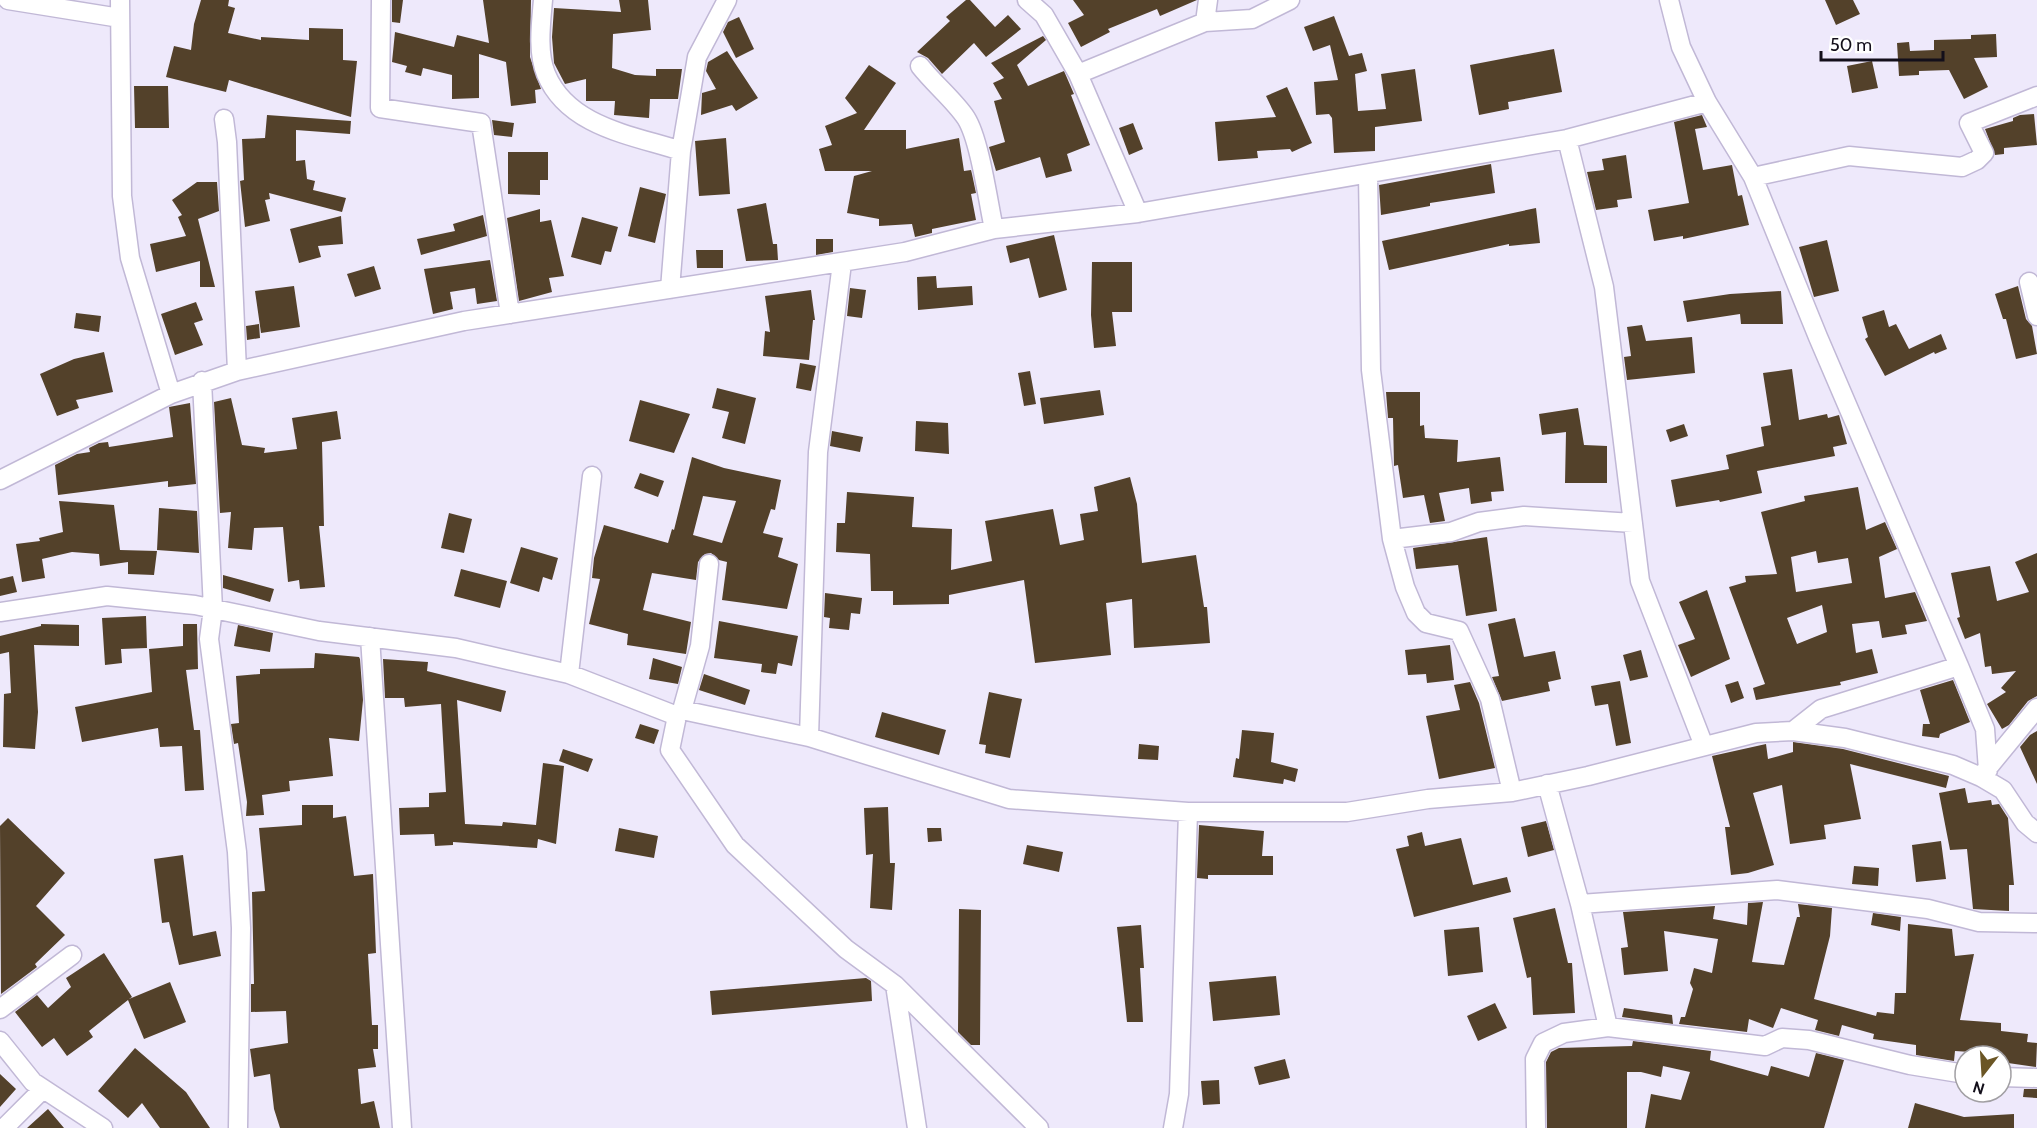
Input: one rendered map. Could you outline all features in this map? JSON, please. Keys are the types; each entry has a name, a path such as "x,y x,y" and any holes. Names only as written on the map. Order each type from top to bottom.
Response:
{"street":[{"path":"8,0 120,9 122,196 129,258 171,393"},
{"path":"381,0 380,108 481,123 510,314"},
{"path":"543,0 540,37 545,73 565,104 585,120 681,151"},
{"path":"670,289 681,151 697,57 727,0"},
{"path":"1027,0 1044,15 1078,74 1138,213"},
{"path":"1205,22 1208,0"},
{"path":"1078,74 1205,22 1252,19 1290,0"},
{"path":"1669,0 1681,47 1707,102 1754,177 1822,348 1985,729 1984,773"},
{"path":"920,66 966,118 980,159 994,229"},
{"path":"1754,177 1850,156 1962,167 1977,160 1984,153 1969,123 2037,96"},
{"path":"0,480 171,393 237,371 464,321 842,263 905,252 994,229 1138,213 1567,139 1707,102"},
{"path":"224,119 227,142 237,371"},
{"path":"1567,139 1604,286 1640,581 1704,746"},
{"path":"1368,174 1371,370 1392,539 1405,587 1416,613 1426,623 1460,631 1491,699 1512,792"},
{"path":"809,737 818,452 842,263"},
{"path":"2029,282 2037,316"},
{"path":"202,381 213,609 209,639 237,852 241,928 238,1128"},
{"path":"569,674 591,476"},
{"path":"1392,539 1451,532 1479,522 1524,516 1633,523"},
{"path":"709,564 700,646 670,750 735,844 846,949 895,985 1039,1128"},
{"path":"0,612 107,596 213,609 319,631 456,648 569,674 680,713 809,737 1010,799 1188,812 1347,812 1428,799 1512,792 1756,733 1793,731 1845,738 1984,773 2003,790 2025,823 2037,833"},
{"path":"370,637 402,1128"},
{"path":"1793,731 1821,708 1959,666"},
{"path":"1984,773 2037,708"},
{"path":"1548,784 1580,904 1608,1027"},
{"path":"1173,1128 1179,1094 1188,812"},
{"path":"1580,904 1777,890 1928,909 1979,922 2037,923"},
{"path":"0,1009 72,955"},
{"path":"895,985 916,1128"},
{"path":"1536,1128 1535,1059 1543,1043 1564,1033 1608,1027 1765,1046 1782,1038 1809,1040 1910,1065 1953,1072"},
{"path":"0,1041 33,1082 103,1128"},
{"path":"2013,1077 2037,1078"},
{"path":"4,1128 43,1089"}],"building":[{"path":"201,0 229,0 228,6 235,8 228,33 261,40 261,37 309,40 309,28 343,29 343,60 357,61 351,117 229,80 226,92 166,77 174,46 191,50 194,24"},
{"path":"392,0 403,0 400,23 392,22"},
{"path":"483,0 531,0 530,57 541,89 535,90 536,103 511,106 506,62 479,54 479,98 452,99 452,75 423,68 421,76 405,72 407,66 392,62 395,32 454,47 457,35 489,43"},
{"path":"619,0 648,0 651,30 613,34 612,68 635,75 656,76 656,69 682,69 678,99 650,99 649,118 614,115 615,101 586,101 586,79 565,84 554,63 552,37 554,8 621,12"},
{"path":"966,0 970,0 995,27 1008,15 1021,29 986,57 974,43 942,74 928,58 917,52 950,21 946,17"},
{"path":"1073,0 1197,0 1160,16 1157,9 1108,29 1110,32 1081,47 1068,23 1084,15"},
{"path":"1825,0 1853,0 1860,14 1836,25"},
{"path":"1334,16 1349,56 1362,53 1367,71 1355,74 1358,111 1386,109 1381,74 1415,69 1422,121 1375,127 1375,151 1334,153 1332,118 1329,114 1316,115 1314,82 1338,80 1330,45 1313,51 1304,27"},
{"path":"739,17 754,49 736,58 723,32 728,22"},
{"path":"1996,34 1997,57 1974,58 1988,87 1964,99 1949,70 1919,71 1919,75 1899,76 1897,43 1909,42 1910,51 1934,50 1934,40 1971,39 1971,35"},
{"path":"1043,36 1046,40 1017,65 1028,86 1064,71 1074,94 1071,95 1090,145 1067,154 1072,171 1046,178 1040,157 996,171 989,147 1005,142 994,101 1002,99 993,83 1004,78 991,63"},
{"path":"1554,49 1562,92 1508,102 1509,109 1479,115 1470,65"},
{"path":"727,51 758,98 736,111 732,105 701,115 702,93 716,89 706,71 708,62"},
{"path":"1872,61 1878,88 1852,93 1847,66"},
{"path":"869,65 896,83 864,130 906,130 906,149 959,138 964,171 971,170 976,193 971,194 976,220 932,229 932,233 915,237 912,224 879,226 879,219 847,213 854,176 872,171 825,171 819,149 832,145 825,126 857,113 845,98"},
{"path":"134,86 168,86 169,128 135,128"},
{"path":"1287,87 1312,143 1292,152 1290,149 1257,151 1258,158 1218,161 1215,122 1276,117 1266,96"},
{"path":"2034,114 2037,145 2004,148 2004,154 1995,155 1985,129 2013,121 2013,118 2020,115"},
{"path":"267,115 351,121 350,134 296,130 296,161 305,160 307,179 315,181 313,190 346,198 342,212 269,193 270,199 265,200 270,221 245,227 240,181 244,180 242,139 265,138"},
{"path":"1702,115 1707,127 1695,129 1703,170 1732,165 1738,196 1742,195 1749,225 1683,239 1683,236 1654,241 1648,210 1689,203 1674,122"},
{"path":"492,120 514,123 512,137 494,135"},
{"path":"1133,123 1143,149 1129,155 1119,128"},
{"path":"726,138 730,194 699,196 695,141"},
{"path":"508,152 548,152 548,180 540,180 540,195 508,194"},
{"path":"1626,155 1632,198 1617,200 1618,207 1596,210 1587,172 1604,170 1602,159"},
{"path":"1491,164 1495,193 1430,203 1430,206 1381,215 1379,185"},
{"path":"197,182 217,182 219,211 198,219 215,287 200,287 200,261 156,272 150,244 186,236 178,217 182,215 172,200"},
{"path":"640,187 666,194 655,243 628,236"},
{"path":"766,203 773,244 777,244 778,260 746,261 737,209"},
{"path":"1536,208 1540,243 1509,246 1509,244 1389,270 1382,241"},
{"path":"540,209 540,222 551,220 564,276 549,278 552,292 519,301 507,218"},
{"path":"483,215 487,236 421,255 417,239 455,231 453,224"},
{"path":"341,216 343,244 318,246 321,257 299,263 290,229"},
{"path":"582,217 618,227 611,252 605,251 601,265 571,257"},
{"path":"1054,235 1067,290 1039,298 1029,258 1010,263 1006,246"},
{"path":"816,239 833,239 833,252 816,255"},
{"path":"1827,240 1839,291 1814,297 1799,247"},
{"path":"696,250 723,250 723,268 697,268"},
{"path":"490,260 497,301 477,304 475,288 450,292 453,309 433,314 424,269"},
{"path":"1092,262 1132,262 1132,312 1112,312 1116,346 1094,348 1091,315"},
{"path":"374,266 381,289 355,297 347,274"},
{"path":"936,276 937,288 972,286 973,305 918,310 917,277"},
{"path":"294,286 300,327 261,333 255,291"},
{"path":"2018,286 2026,319 2032,326 2037,354 2016,359 2006,319 2003,319 1995,294"},
{"path":"850,288 866,290 862,318 847,316"},
{"path":"811,290 815,320 813,320 809,360 763,356 765,331 770,332 765,296"},
{"path":"1781,291 1783,324 1741,324 1740,314 1687,322 1683,301 1730,294"},
{"path":"196,302 203,320 194,323 203,345 175,355 161,314"},
{"path":"1884,310 1889,327 1896,324 1909,349 1941,334 1947,349 1935,354 1934,352 1885,376 1865,339 1868,337 1862,317"},
{"path":"76,313 101,316 99,332 74,328"},
{"path":"259,324 260,338 247,340 246,326"},
{"path":"1642,325 1646,341 1692,337 1695,373 1627,380 1624,357 1631,356 1627,327"},
{"path":"104,352 113,392 76,400 79,408 57,416 40,374 74,359"},
{"path":"800,363 816,366 811,391 796,388"},
{"path":"1792,369 1799,420 1827,414 1828,418 1839,415 1847,444 1833,447 1835,456 1757,471 1762,493 1720,502 1719,500 1676,507 1671,480 1729,469 1726,455 1764,446 1761,427 1771,425 1763,373"},
{"path":"1030,371 1036,404 1024,406 1018,373"},
{"path":"717,388 756,398 745,444 722,438 729,412 712,408"},
{"path":"1100,390 1104,415 1044,424 1040,398"},
{"path":"1386,392 1420,392 1420,426 1424,425 1425,438 1458,440 1457,462 1500,457 1504,491 1491,492 1492,501 1471,504 1469,488 1439,493 1445,521 1430,523 1424,495 1403,498 1398,465 1394,466 1393,418 1388,418"},
{"path":"231,398 242,445 265,448 264,453 297,449 292,418 337,411 341,439 322,442 324,526 319,526 325,587 300,589 299,580 288,582 283,527 254,528 252,550 228,548 231,512 220,513 214,402"},
{"path":"640,400 690,414 674,453 629,441"},
{"path":"190,403 196,484 168,487 168,481 58,495 55,465 77,454 90,452 89,448 99,443 108,442 109,447 173,437 169,407"},
{"path":"1578,408 1584,445 1607,446 1607,483 1565,483 1566,432 1542,435 1539,414"},
{"path":"916,421 948,423 949,454 915,451"},
{"path":"1684,424 1688,436 1670,442 1666,430"},
{"path":"832,431 863,437 860,452 830,446"},
{"path":"692,457 724,468 781,480 775,510 771,509 763,533 783,538 778,557 798,564 787,609 722,600 727,562 719,560 711,553 705,554 698,562 696,580 652,573 643,610 691,622 686,654 627,645 628,634 589,624 600,579 592,578 594,558 604,525 668,543 672,529 674,530","holes":["703,496 736,501 722,543 693,535"]},
{"path":"640,473 664,481 658,497 634,488"},
{"path":"1130,477 1137,504 1142,563 1196,555 1204,607 1207,607 1210,643 1134,648 1132,599 1106,603 1111,655 1035,663 1024,580 949,595 949,604 893,605 893,591 871,591 870,554 836,552 837,523 845,523 847,492 914,497 912,527 952,529 951,570 992,561 985,521 1053,509 1060,545 1084,540 1080,514 1098,511 1094,487"},
{"path":"1858,487 1866,530 1885,522 1897,549 1879,557 1885,598 1915,592 1927,621 1905,625 1907,634 1882,638 1879,621 1852,624 1856,653 1872,649 1878,673 1840,682 1841,685 1756,700 1753,688 1765,684 1729,587 1746,582 1745,576 1777,574 1761,512 1805,501 1804,496","holes":["1816,551 1818,563 1848,558 1852,583 1796,592 1791,557","1822,605 1827,632 1797,644 1787,618"]},
{"path":"59,501 114,505 120,550 157,551 154,575 128,574 128,562 100,566 99,554 72,552 42,559 45,578 22,582 16,544 40,541 39,538 63,532"},
{"path":"159,508 197,511 199,553 157,550"},
{"path":"449,513 472,519 464,553 441,548"},
{"path":"1487,537 1497,611 1466,616 1458,565 1416,569 1413,548"},
{"path":"521,547 558,558 552,580 543,577 539,592 510,583"},
{"path":"2037,553 2037,696 2028,701 2009,725 2002,729 1987,704 2006,692 2001,688 2016,671 1992,674 1991,666 1985,667 1980,633 1965,639 1957,618 1960,617 1951,573 1990,566 1997,601 2029,592 2015,562"},
{"path":"461,569 507,581 500,608 454,596"},
{"path":"223,575 274,589 270,602 223,588"},
{"path":"13,576 17,592 0,596 0,579"},
{"path":"1707,590 1730,659 1691,677 1678,645 1695,639 1679,602"},
{"path":"825,593 862,598 860,614 851,613 849,630 829,628 830,618 824,617"},
{"path":"146,616 147,648 121,649 122,663 105,665 102,618"},
{"path":"1515,618 1524,657 1555,651 1561,679 1548,682 1550,691 1502,701 1492,677 1499,676 1488,624"},
{"path":"719,621 798,636 792,666 778,663 776,674 761,672 762,664 714,658"},
{"path":"41,624 79,625 79,646 34,645 38,712 35,749 3,747 4,694 11,693 9,652 0,654 0,636 41,626"},
{"path":"183,624 197,624 198,669 186,670 194,730 200,730 204,790 185,791 182,746 160,747 158,728 82,742 75,707 152,692 149,649 183,646"},
{"path":"238,625 273,633 270,652 234,646"},
{"path":"1450,645 1454,680 1427,683 1426,674 1408,675 1405,650"},
{"path":"1641,650 1648,677 1630,681 1623,655"},
{"path":"315,653 359,657 360,659 363,700 359,741 329,738 333,776 289,781 290,791 262,795 264,815 246,816 247,802 238,743 234,744 231,724 239,723 236,676 260,674 260,669 314,668"},
{"path":"653,658 682,667 678,684 649,679"},
{"path":"383,659 428,662 427,671 506,691 501,712 457,700 465,824 502,826 503,822 536,825 543,763 564,766 556,844 538,839 537,848 453,842 453,845 435,846 434,834 400,835 399,808 429,807 429,793 446,792 441,704 405,707 404,698 385,698"},
{"path":"704,674 750,690 745,705 699,690"},
{"path":"1953,680 1970,722 1940,734 1939,738 1922,736 1923,724 1930,724 1920,690"},
{"path":"1620,681 1631,743 1616,746 1608,704 1595,706 1591,686"},
{"path":"1738,681 1744,698 1731,703 1725,685"},
{"path":"1470,682 1479,703 1495,768 1439,779 1426,716 1460,710 1454,685"},
{"path":"989,692 1022,699 1010,758 985,753 986,745 979,744"},
{"path":"882,712 946,730 939,755 875,737"},
{"path":"640,724 659,730 654,744 635,738"},
{"path":"1242,730 1274,733 1271,762 1298,769 1295,782 1284,779 1283,784 1233,777 1236,758 1239,759"},
{"path":"2037,731 2037,784 2020,747 2030,735"},
{"path":"1793,742 1843,749 1949,776 1946,788 1850,764 1861,819 1824,825 1826,839 1790,844 1782,785 1753,793 1774,865 1748,873 1731,875 1725,827 1730,827 1712,756 1766,744 1768,759 1793,752"},
{"path":"1139,744 1159,746 1158,760 1138,759"},
{"path":"563,749 593,759 588,772 559,761"},
{"path":"1965,788 1968,803 1991,800 1992,805 1999,804 2008,818 2014,885 2009,885 2009,911 1973,909 1967,849 1950,850 1939,793"},
{"path":"302,805 333,805 333,818 346,816 354,876 373,874 376,953 368,954 372,1025 378,1025 378,1049 373,1049 376,1067 358,1069 361,1104 374,1101 380,1128 280,1128 274,1109 270,1074 254,1077 250,1049 288,1043 286,1011 251,1012 251,984 254,984 252,892 265,891 259,828 302,825"},
{"path":"888,807 890,863 895,863 892,910 870,908 873,854 866,855 864,808"},
{"path":"8,818 65,873 36,906 65,935 35,964 37,967 1,994 0,826"},
{"path":"1546,821 1554,850 1528,857 1521,827"},
{"path":"1199,825 1264,831 1262,856 1273,856 1273,875 1208,875 1208,879 1197,878"},
{"path":"619,828 658,836 654,858 615,851"},
{"path":"927,828 941,828 942,841 928,842"},
{"path":"1422,832 1425,846 1461,838 1473,885 1507,877 1511,892 1414,917 1396,849 1409,846 1407,836"},
{"path":"1941,841 1946,879 1916,882 1912,845"},
{"path":"1027,845 1063,852 1059,872 1023,864"},
{"path":"183,855 193,936 216,931 221,956 179,965 169,922 162,923 154,859"},
{"path":"1854,866 1879,868 1878,886 1852,884"},
{"path":"1763,902 1752,962 1784,965 1797,917 1800,917 1798,904 1832,908 1830,936 1814,999 1876,1016 1877,1012 1894,1014 1895,993 1906,993 1908,924 1952,929 1955,956 1974,954 1960,1020 2001,1023 2001,1031 2028,1034 2027,1042 2037,1043 2036,1067 2013,1064 2013,1044 1953,1044 1953,1061 1916,1055 1916,1045 1873,1039 1874,1034 1842,1025 1839,1036 1815,1030 1818,1020 1781,1008 1773,1028 1749,1019 1747,1032 1679,1024 1681,1017 1685,1017 1693,989 1690,983 1694,968 1712,973 1718,939 1664,931 1668,971 1624,975 1621,948 1628,947 1623,912 1715,906 1713,919 1747,925 1748,903"},
{"path":"1555,908 1568,963 1572,963 1575,1013 1533,1015 1531,977 1527,978 1513,918"},
{"path":"959,909 981,910 980,1045 971,1045 958,1032"},
{"path":"1873,913 1901,917 1900,931 1871,925"},
{"path":"1141,925 1144,968 1140,968 1143,1022 1127,1022 1117,927"},
{"path":"1479,927 1483,972 1448,976 1444,930"},
{"path":"104,953 132,997 129,999 170,982 186,1022 144,1039 128,1000 89,1031 93,1037 67,1056 54,1038 42,1047 15,1012 37,995 48,1008 71,987 66,978"},
{"path":"1276,976 1280,1015 1213,1021 1209,982"},
{"path":"866,978 871,981 872,1001 712,1015 710,991"},
{"path":"1495,1003 1507,1028 1478,1041 1467,1016"},
{"path":"1624,1008 1672,1015 1673,1024 1622,1017"},
{"path":"1633,1041 1711,1051 1710,1060 1768,1076 1771,1066 1809,1077 1816,1053 1844,1060 1824,1128 1645,1128 1651,1094 1681,1100 1690,1072 1663,1066 1661,1077 1641,1072 1627,1072 1627,1128 1547,1128 1546,1062 1551,1052 1559,1048 1632,1046"},
{"path":"135,1048 186,1092 210,1128 160,1128 142,1103 128,1118 98,1091"},
{"path":"1285,1059 1290,1078 1259,1085 1254,1067"},
{"path":"0,1074 16,1089 0,1107"},
{"path":"1219,1080 1220,1104 1203,1105 1201,1081"},
{"path":"2024,1089 2037,1089 2037,1098 2023,1097"},
{"path":"1915,1103 1964,1117 2014,1114 2014,1128 1908,1128"},
{"path":"48,1109 64,1128 27,1128"}]}
